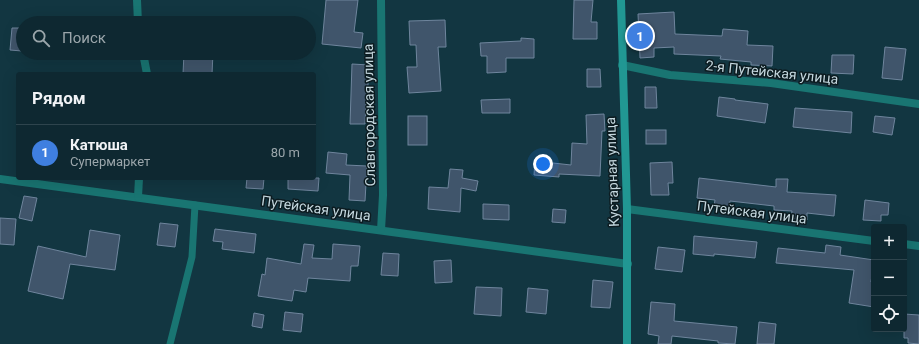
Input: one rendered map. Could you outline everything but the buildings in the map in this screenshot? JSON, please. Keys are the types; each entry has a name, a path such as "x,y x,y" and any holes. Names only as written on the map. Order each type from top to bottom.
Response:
{"street":[{"path":"137,0 138,16"},
{"name":"Славгородская улица","path":"381,230 383,195 382,0"},
{"name":"Кустарная улица","path":"620,0 627,209 627,344"},
{"path":"144,60 147,72"},
{"name":"2-я Путейская улица","path":"622,66 670,75 771,83 919,104"},
{"name":"Путейская улица","path":"0,179 628,264"},
{"path":"138,197 139,180"},
{"name":"Путейская улица","path":"627,209 871,241"},
{"path":"907,244 919,246"}],"lane":[{"path":"170,344 192,256 195,205"}],"place":[{"name":"Катюша","path":"640,36"}]}
